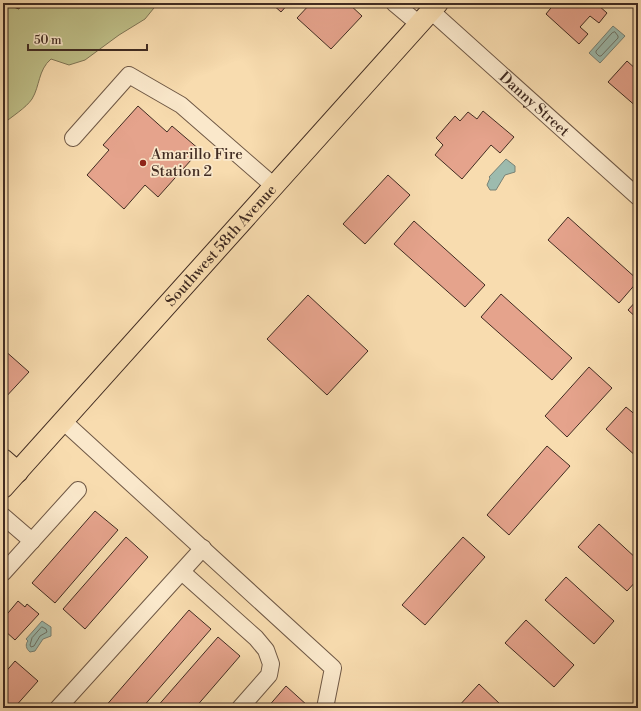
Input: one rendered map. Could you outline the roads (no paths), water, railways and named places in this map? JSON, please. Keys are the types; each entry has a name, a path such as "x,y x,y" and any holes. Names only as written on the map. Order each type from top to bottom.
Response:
{"main road":[{"name":"Southwest 58th Avenue","path":"3,488 429,13"},
{"path":"3,459 18,472"}],"street":[{"name":"Danny Street","path":"394,3 429,13 638,197"},
{"path":"73,138 129,75 181,105 274,186"},
{"path":"63,421 333,668 325,708"},
{"path":"3,573 78,490"},
{"path":"3,516 32,541"},
{"path":"58,708 203,548"},
{"path":"182,572 256,638 266,650 272,664 269,675 240,708"}],"water":[{"path":"613,26 625,36 600,63 589,53"},
{"path":"506,159 515,166 515,172 505,175 496,190 490,190 487,185 490,178 489,177"},
{"path":"42,621 51,627 51,636 43,639 35,651 30,652 26,645 28,641 26,639"}],"place":[{"name":"Amarillo Fire Station 2","path":"143,163"}]}
